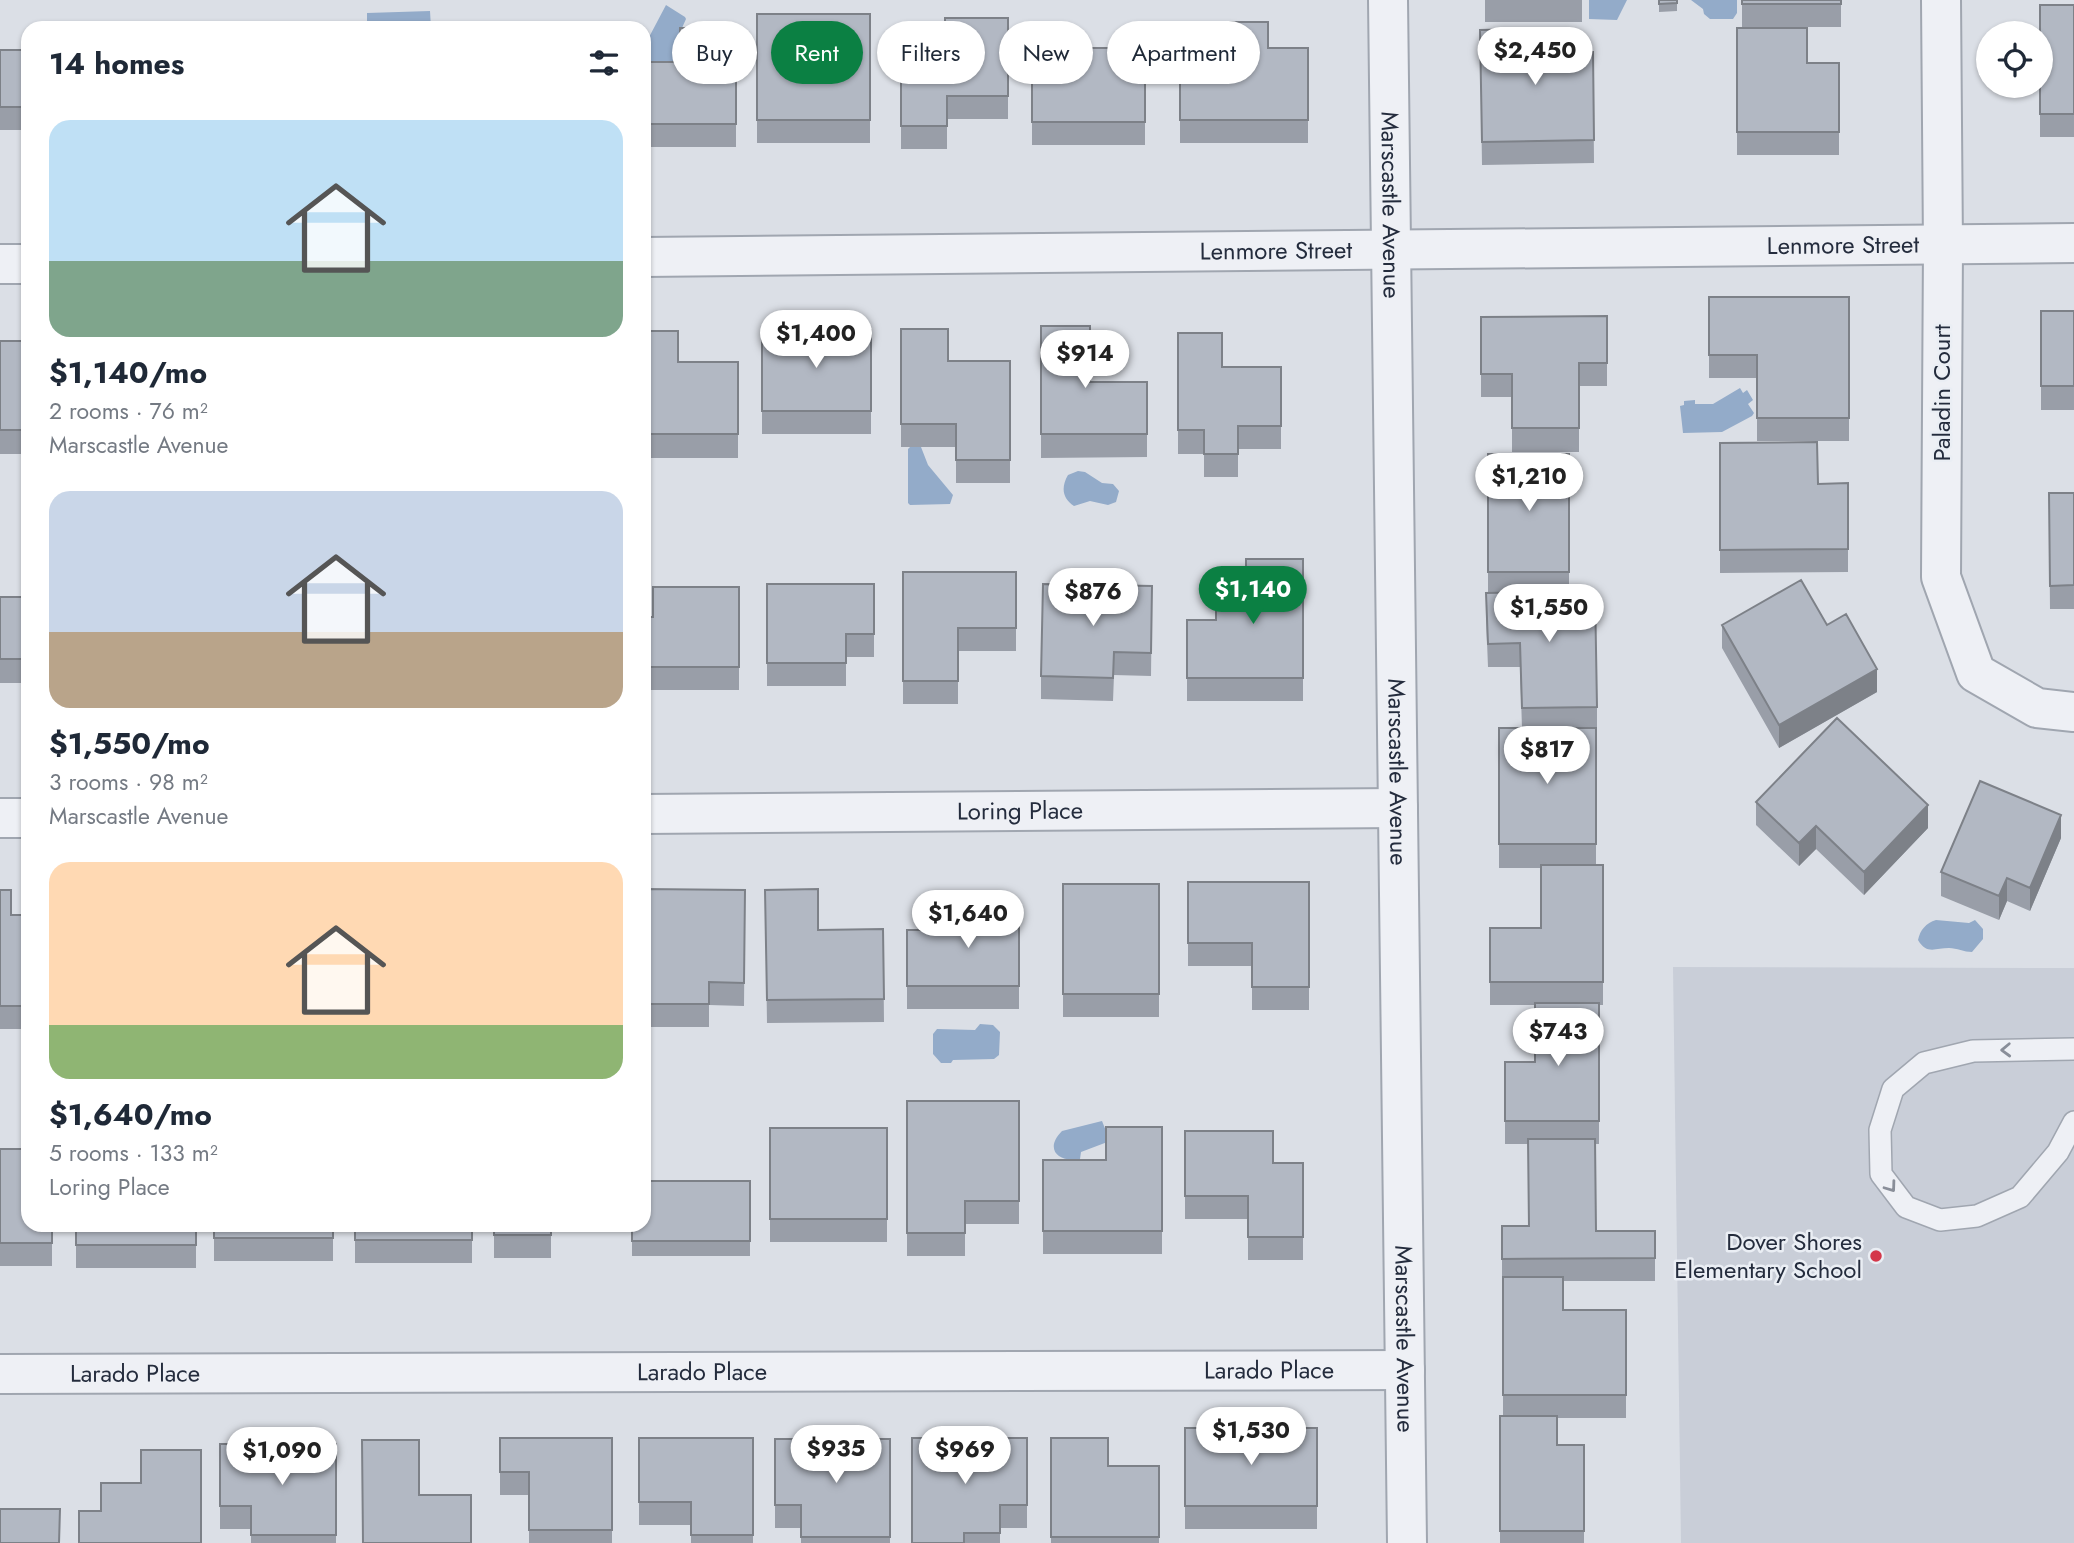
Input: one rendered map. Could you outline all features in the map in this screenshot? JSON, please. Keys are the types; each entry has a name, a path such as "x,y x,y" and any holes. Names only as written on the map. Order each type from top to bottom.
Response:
{"street":[{"name":"Marscastle Avenue","path":"1388,0 1407,1543"},
{"name":"Paladin Court","path":"1941,0 1941,577 1976,673 2037,708 2074,712"},
{"name":"Lenmore Street","path":"651,257 2074,243"},
{"path":"0,264 21,264"},
{"name":"Loring Place","path":"651,814 1398,808"},
{"path":"0,818 21,818"},
{"name":"Larado Place","path":"0,1374 1405,1370"}],"lane":[{"path":"2074,1049 1973,1051 1924,1063 1893,1089 1880,1130 1881,1174 1906,1207 1940,1220 1977,1216 2020,1197 2058,1152 2074,1122"}],"shaded area":[{"name":"Dover Shores Elementary School","path":"1673,967 2074,968 2074,1543 1681,1543"}],"water":[{"path":"1589,0 1627,0 1617,20 1589,19"},
{"path":"1691,0 1737,0 1737,13 1733,19 1710,19 1703,9"},
{"path":"666,5 686,19 672,21 672,66 651,67 651,33"},
{"path":"430,11 431,21 367,21 367,13"},
{"path":"1740,388 1743,393 1747,390 1753,400 1748,404 1754,413 1752,416 1722,432 1683,433 1680,406 1684,405 1684,401 1695,400 1695,404 1713,404"},
{"path":"911,446 921,447 928,465 953,495 950,504 908,503 908,449"},
{"path":"1078,471 1085,472 1102,483 1113,484 1119,491 1116,502 1108,505 1090,501 1074,506 1070,503 1065,496 1064,484 1068,475"},
{"path":"1936,920 1969,923 1975,920 1983,929 1983,939 1972,952 1952,948 1925,948 1918,940 1919,936 1926,925"},
{"path":"980,1024 993,1025 1000,1032 999,1055 994,1059 941,1063 933,1054 933,1034 937,1029 975,1030"},
{"path":"1102,1121 1110,1141 1081,1152 1080,1159 1065,1159 1056,1153 1054,1144 1062,1131"}],"building":[{"path":"1659,0 1677,0 1677,3 1659,4"},
{"path":"1742,0 1841,0 1841,4 1742,4"},
{"path":"2040,5 2074,5 2074,114 2040,114 2040,98 2053,98 2053,21 2040,21"},
{"path":"757,14 870,14 870,120 757,120"},
{"path":"945,18 1008,18 1008,21 999,21 999,84 1008,84 1008,96 947,96 947,126 901,126 901,84 985,84 985,21 945,21"},
{"path":"1260,22 1268,22 1268,48 1308,48 1308,120 1180,120 1180,84 1260,84"},
{"path":"1566,28 1567,52 1593,52 1594,140 1482,142 1480,30"},
{"path":"1737,28 1807,28 1807,63 1839,63 1839,132 1737,132"},
{"path":"1093,48 1107,48 1107,84 1145,84 1145,122 1032,122 1032,84 1093,84"},
{"path":"0,50 21,50 21,107 0,107"},
{"path":"651,62 672,62 672,84 736,84 736,124 651,124"},
{"path":"1709,297 1849,297 1849,418 1757,418 1757,355 1709,355"},
{"path":"2041,311 2074,311 2074,386 2041,386"},
{"path":"1607,316 1607,363 1579,363 1579,428 1512,428 1512,374 1481,374 1481,317"},
{"path":"1041,326 1090,326 1090,382 1147,382 1147,434 1041,434"},
{"path":"901,329 948,329 948,361 1010,361 1010,460 956,460 956,424 901,424"},
{"path":"762,330 871,330 871,411 762,411"},
{"path":"651,331 678,331 678,362 738,362 738,434 651,434"},
{"path":"1178,333 1222,333 1222,367 1281,367 1281,426 1238,426 1238,454 1204,454 1204,430 1178,430"},
{"path":"0,341 21,341 21,430 0,430"},
{"path":"1817,442 1818,484 1848,483 1848,549 1720,550 1720,443"},
{"path":"1488,454 1569,454 1569,572 1488,572"},
{"path":"2049,493 2074,493 2074,585 2050,586"},
{"path":"1246,559 1303,559 1303,678 1187,678 1187,620 1216,620 1216,584 1246,584"},
{"path":"903,572 1016,572 1016,628 958,628 958,681 903,681"},
{"path":"1801,580 1827,625 1846,614 1877,669 1779,725 1722,625"},
{"path":"767,584 874,584 874,634 846,634 846,663 767,663"},
{"path":"1043,584 1152,586 1151,653 1114,652 1113,678 1041,676"},
{"path":"653,587 739,587 739,667 651,667"},
{"path":"1595,591 1597,707 1522,708 1520,643 1488,644 1486,593"},
{"path":"0,597 21,597 21,659 0,659"},
{"path":"1837,718 1928,805 1864,872 1816,826 1799,843 1756,802"},
{"path":"1499,728 1596,728 1596,844 1499,844"},
{"path":"1980,781 2061,815 2030,888 2007,878 1999,896 1941,872"},
{"path":"1541,865 1603,865 1603,982 1490,982 1490,928 1541,928"},
{"path":"1188,882 1309,882 1309,987 1252,987 1252,943 1188,943"},
{"path":"1063,884 1159,884 1159,994 1063,994"},
{"path":"651,889 745,890 744,983 709,982 709,1004 651,1004"},
{"path":"818,889 818,930 883,929 884,999 767,1000 765,890"},
{"path":"0,890 11,890 11,915 21,915 21,1006 0,1006"},
{"path":"963,904 1019,904 1019,986 907,986 907,930 963,930"},
{"path":"1535,1003 1599,1003 1599,1121 1505,1121 1505,1062 1535,1062"},
{"path":"907,1101 1019,1101 1019,1201 965,1201 965,1233 907,1233"},
{"path":"1106,1127 1162,1127 1162,1231 1043,1231 1043,1160 1106,1160"},
{"path":"770,1128 887,1128 887,1219 770,1219"},
{"path":"1185,1131 1273,1131 1273,1163 1303,1163 1303,1237 1248,1237 1248,1196 1185,1196"},
{"path":"1528,1139 1595,1139 1596,1231 1655,1231 1655,1258 1502,1259 1502,1226 1529,1226"},
{"path":"0,1149 21,1149 21,1232 52,1232 52,1243 0,1243"},
{"path":"651,1181 750,1181 750,1241 632,1241 632,1232 651,1232"},
{"path":"76,1232 196,1232 196,1245 76,1245"},
{"path":"214,1232 333,1232 333,1238 214,1238"},
{"path":"355,1232 472,1232 472,1240 355,1240"},
{"path":"494,1232 551,1232 551,1235 494,1235"},
{"path":"1503,1277 1563,1277 1563,1310 1626,1310 1626,1395 1503,1395"},
{"path":"1500,1416 1557,1416 1557,1445 1584,1445 1584,1531 1500,1531"},
{"path":"1185,1428 1317,1428 1317,1506 1185,1506"},
{"path":"500,1438 612,1438 612,1530 529,1530 529,1472 500,1472"},
{"path":"639,1438 753,1438 753,1535 691,1535 691,1502 639,1502"},
{"path":"912,1438 1027,1438 1027,1505 1000,1505 1000,1533 964,1533 964,1543 912,1543"},
{"path":"1051,1438 1108,1438 1108,1466 1159,1466 1159,1537 1051,1537"},
{"path":"775,1439 890,1439 890,1537 801,1537 801,1505 775,1505"},
{"path":"362,1440 419,1440 419,1495 471,1495 471,1543 363,1543"},
{"path":"220,1444 336,1444 336,1535 251,1535 251,1506 220,1506"},
{"path":"141,1450 201,1450 201,1543 79,1543 79,1511 101,1511 101,1483 141,1483"},
{"path":"0,1509 60,1509 59,1543 0,1543"}],"place":[{"name":"Dover Shores Elementary School","path":"1876,1256"}]}
